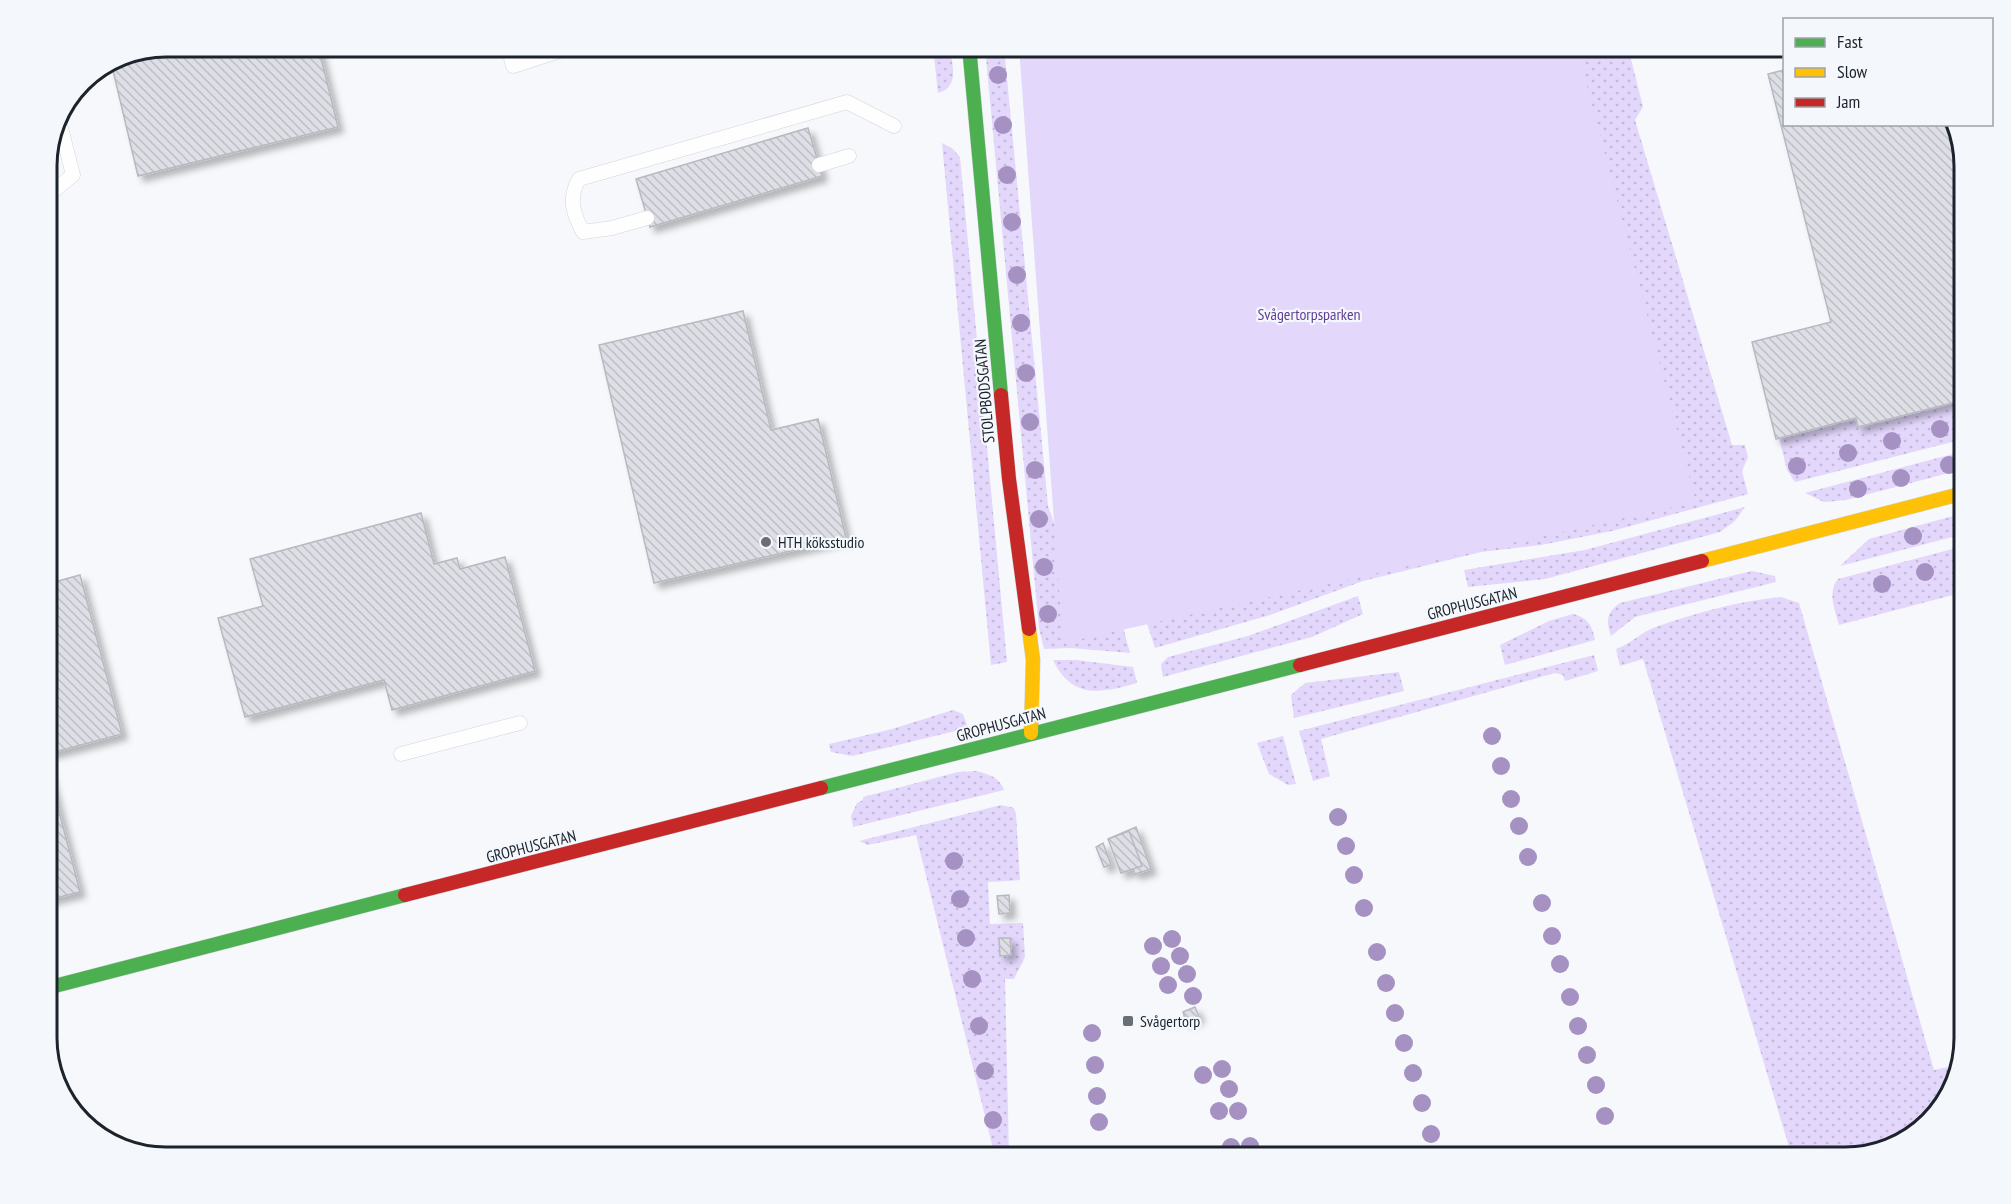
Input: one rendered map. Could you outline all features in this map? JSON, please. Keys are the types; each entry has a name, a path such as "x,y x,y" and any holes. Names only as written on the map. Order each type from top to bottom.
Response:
{"street":[{"name":"STOLPBODSGATAN","path":"970,57 1009,479 1033,660 1031,733"},
{"name":"GROPHUSGATAN","path":"57,985 1954,496"}],"lane":[{"path":"511,57 513,66 540,57"},
{"path":"648,218 612,228 583,232 574,217 572,192 579,179 847,102 894,126"},
{"path":"57,188 73,175 62,133"},
{"path":"819,165 849,156"},
{"path":"401,753 520,723"}],"green space":[{"path":"934,57 951,57 952,81 945,90 938,93"},
{"path":"986,57 1005,57 1048,506 1062,545 1121,619 1130,653 1071,648 1044,649 1039,628"},
{"name":"Svågertorpsparken","path":"1020,57 1580,57 1696,502 1063,643"},
{"path":"1416,57 1630,57 1643,107 1635,120 1732,445 1745,445 1748,457 1742,471 1748,494 1612,531 1541,545 1481,552 1363,581 1270,615 1155,648 1143,612"},
{"path":"942,143 953,149 960,157 1007,662 991,665"},
{"path":"1954,403 1954,442 1795,482 1787,470 1779,438 1856,418 1858,427"},
{"path":"1954,454 1954,472 1846,500 1824,502 1805,493"},
{"path":"1745,507 1735,521 1720,532 1545,579 1468,587 1464,570 1585,550"},
{"path":"1954,516 1954,537 1840,566 1869,539"},
{"path":"1954,549 1954,595 1839,625 1832,595 1838,579"},
{"path":"1752,571 1775,576 1776,582 1635,617 1611,636 1608,618 1612,610 1620,603"},
{"path":"1358,596 1363,614 1312,637 1163,677 1161,664 1168,657 1248,636"},
{"path":"1781,597 1799,603 1934,1070 1950,1067 1946,1080 1922,1115 1887,1139 1859,1146 1789,1147 1643,659 1620,666 1616,649 1651,629 1686,617"},
{"path":"1573,614 1588,623 1595,640 1505,665 1500,645 1549,621"},
{"path":"1594,655 1598,671 1565,681 1563,675 1555,673 1321,739 1330,776 1313,781 1299,731"},
{"path":"1053,660 1076,660 1133,667 1137,683 1100,691 1089,690 1069,682"},
{"path":"1399,672 1404,691 1294,718 1291,695 1305,683"},
{"path":"953,710 963,714 968,728 852,756 831,752 829,744 892,729"},
{"path":"1283,736 1296,784 1288,785 1269,774 1257,743"},
{"path":"976,771 993,777 1004,790 853,827 851,816 857,803 863,800 863,797 958,772"},
{"path":"1001,805 1014,808 1020,880 988,882 990,924 1023,923 1025,957 1014,979 1005,979 1009,1147 993,1147 916,835 868,845 859,841"}],"building":[{"path":"159,57 321,57 338,127 138,176 113,71 124,65"},
{"path":"1783,70 1783,126 1946,126 1954,159 1954,403 1858,427 1856,418 1776,439 1752,342 1831,322 1768,74"},
{"path":"808,128 822,176 650,227 636,179"},
{"path":"743,311 771,430 818,419 846,538 654,583 599,345"},
{"path":"421,513 434,564 457,558 460,569 505,557 535,671 392,710 384,680 245,717 218,618 263,606 250,559"},
{"path":"80,575 122,734 57,751 57,581"},
{"path":"57,803 80,892 57,898"},
{"path":"1136,827 1151,869 1135,874 1133,869 1121,873 1108,839"},
{"path":"1129,831 1142,866 1121,873 1108,839"},
{"path":"1103,843 1111,865 1104,867 1096,847"},
{"path":"1009,895 1010,913 999,914 997,896"},
{"path":"999,938 1010,938 1011,955 1000,956"},
{"path":"1195,1007 1199,1017 1186,1022 1183,1012"}],"traffic: fast":[{"path":"970,57 1001,395"},
{"path":"821,788 1300,665"},
{"path":"57,985 405,895"}],"traffic: slow":[{"path":"1702,561 1954,496"},
{"path":"1029,629 1033,660 1031,733"}],"traffic: jam":[{"path":"1001,395 1009,479 1029,629"},
{"path":"1300,665 1702,561"},
{"path":"405,895 821,788"}],"place":[{"name":"HTH köksstudio","path":"766,542"},
{"name":"Svågertorp","path":"1128,1021"}]}
